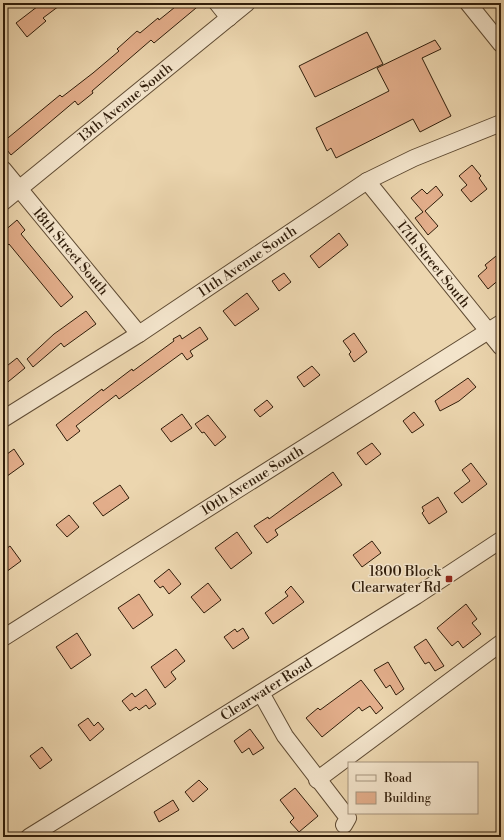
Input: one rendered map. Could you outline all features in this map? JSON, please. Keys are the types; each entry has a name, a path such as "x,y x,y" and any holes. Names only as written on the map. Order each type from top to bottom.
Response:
{"street":[{"path":"217,3 229,18"},
{"name":"13th Avenue South","path":"3,202 247,3"},
{"path":"468,3 501,44"},
{"name":"11th Avenue South","path":"3,419 139,334 366,181 414,158 501,123"},
{"name":"18th Street South","path":"3,169 139,334"},
{"name":"17th Street South","path":"366,181 494,327 501,346"},
{"name":"10th Avenue South","path":"3,638 494,327"},
{"name":"Clearwater Road","path":"29,837 52,831 260,693 416,596 501,540"},
{"path":"317,780 501,643"},
{"path":"260,693 285,736 317,780 348,818 344,825"}],"building":[{"path":"42,3 63,3 43,18 46,21 27,37 16,23"},
{"path":"180,3 202,3 154,43 151,40 92,91 93,93 78,105 75,101 11,155 3,145 3,142 60,95 62,97 93,73 119,51 117,49 137,31 140,33"},
{"path":"367,32 383,64 315,97 299,66"},
{"path":"435,40 441,49 422,58 451,116 420,132 413,119 336,158 331,148 327,151 316,128 389,91 377,68"},
{"path":"472,165 481,176 479,178 487,189 471,202 461,190 467,185 459,176"},
{"path":"436,186 443,195 425,211 438,226 428,235 415,218 423,212 411,198 422,189 427,194"},
{"path":"17,220 25,230 21,234 73,297 61,307 9,244 3,249 3,232"},
{"path":"339,233 348,245 319,268 310,256"},
{"path":"501,252 501,278 488,289 478,276 487,268 485,265"},
{"path":"284,273 291,282 279,291 272,281"},
{"path":"247,293 259,309 235,326 223,311"},
{"path":"86,311 96,324 64,347 61,343 33,367 27,359 54,334"},
{"path":"200,327 208,339 190,351 193,356 187,360 182,353 119,399 116,395 76,426 80,431 67,441 56,425 102,389 103,391 132,369 133,371 174,341 173,339 180,335 182,339"},
{"path":"354,333 367,352 354,362 349,354 351,352 343,341"},
{"path":"17,358 25,368 3,386 3,369"},
{"path":"312,366 320,375 304,387 297,377"},
{"path":"468,378 476,387 459,401 440,411 435,401"},
{"path":"267,400 273,407 260,417 254,410"},
{"path":"414,412 424,425 412,433 403,421"},
{"path":"182,414 192,428 171,442 161,429"},
{"path":"208,415 226,437 215,446 204,432 202,433 195,424"},
{"path":"372,443 381,454 366,465 357,453"},
{"path":"14,449 24,464 3,479 3,457"},
{"path":"471,463 487,484 462,503 454,493 470,481 462,470"},
{"path":"333,472 342,485 275,530 278,535 267,543 254,526 268,517 269,519"},
{"path":"120,485 129,498 103,516 93,503"},
{"path":"438,497 447,512 429,524 422,513 424,511 422,507"},
{"path":"69,515 79,527 67,537 56,525"},
{"path":"237,532 252,553 231,569 215,548"},
{"path":"372,541 381,553 362,567 353,555"},
{"path":"10,546 21,561 6,572 3,568 3,551"},
{"path":"169,569 181,584 169,594 163,586 160,588 154,581"},
{"path":"208,583 221,600 204,613 191,597"},
{"path":"291,586 304,602 273,624 265,613 288,596 285,592"},
{"path":"139,594 153,615 133,629 118,608"},
{"path":"466,604 477,619 472,623 481,634 463,648 458,641 452,646 437,628"},
{"path":"243,628 249,638 233,649 224,637 235,629 237,632"},
{"path":"77,633 91,655 71,669 56,647"},
{"path":"426,639 444,666 435,671 429,662 425,664 414,647"},
{"path":"176,649 185,661 171,672 176,679 165,688 151,667"},
{"path":"388,662 404,689 396,695 390,685 386,688 374,670"},
{"path":"361,680 383,708 376,714 370,706 362,711 359,707 322,737 306,718 318,708 320,710"},
{"path":"146,689 156,704 149,709 146,705 139,710 136,707 130,711 122,701 132,693 135,697"},
{"path":"88,718 94,726 98,722 104,729 90,741 78,725"},
{"path":"250,729 264,748 253,755 249,748 242,753 234,741"},
{"path":"42,747 52,760 40,769 30,756"},
{"path":"199,780 208,789 193,802 185,792"},
{"path":"295,788 318,816 299,832 290,822 294,818 280,800"},
{"path":"173,800 179,810 159,822 154,812"}],"place":[{"name":"1800 Block Clearwater Rd","path":"449,579"}]}
